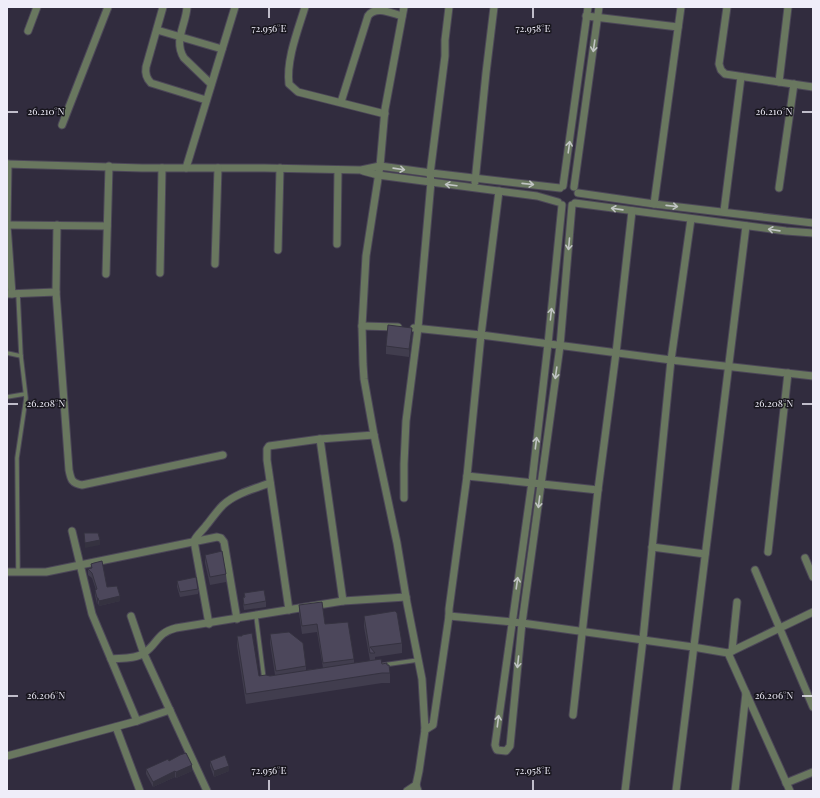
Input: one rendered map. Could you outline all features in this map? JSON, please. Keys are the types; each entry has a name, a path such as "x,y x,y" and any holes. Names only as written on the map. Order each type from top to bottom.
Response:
{"street":[{"path":"28,31 37,7"},
{"path":"62,125 108,7"},
{"path":"163,7 145,74 151,83 206,100"},
{"path":"187,7 179,38 179,48 184,58 211,84"},
{"path":"186,168 235,7"},
{"path":"304,7 292,53 288,77 289,84 298,92 385,114"},
{"path":"404,7 385,114 380,166 366,256 362,326 364,379 374,435 397,543 422,679 425,730 420,771 417,788 407,791"},
{"path":"404,498 406,421 418,328 431,182 430,173 445,56 445,40 449,7"},
{"path":"474,188 494,7"},
{"path":"588,7 561,187 556,195 560,203 548,344 532,482 511,621 495,745 496,748 506,751 510,746 522,623 560,346 574,204 577,200 576,190 599,7"},
{"path":"654,204 681,7"},
{"path":"727,7 719,64 721,70 725,74 813,87"},
{"path":"779,82 788,7"},
{"path":"341,102 368,16 371,11 384,10 402,16"},
{"path":"586,16 678,27"},
{"path":"157,30 179,38 222,49"},
{"path":"724,211 742,77"},
{"path":"779,188 794,84"},
{"path":"56,292 12,294 7,225 7,164 338,170 361,170 380,166 561,187 567,185 576,190 654,204 724,211 813,223"},
{"path":"106,274 109,166"},
{"path":"160,273 162,168"},
{"path":"215,264 218,168"},
{"path":"278,250 280,168"},
{"path":"337,244 338,170"},
{"path":"361,170 378,175 537,196 566,206 574,204 786,231 813,233"},
{"path":"425,730 433,725 450,616 449,609 467,476 481,335 499,191"},
{"path":"572,715 632,211"},
{"path":"625,791 643,639 671,360 691,219"},
{"path":"7,225 107,226"},
{"path":"57,225 56,292 69,470 71,479 75,484 82,486 223,455"},
{"path":"676,791 746,226"},
{"path":"362,326 402,328"},
{"path":"410,328 481,335 671,360 813,376"},
{"path":"768,552 788,373"},
{"path":"289,610 270,482 266,452 267,448 269,446 320,439 374,435"},
{"path":"320,439 343,601"},
{"path":"467,476 598,490"},
{"path":"209,624 194,541 198,533 204,529 224,504 245,492 270,482"},
{"path":"72,531 92,614 137,721"},
{"path":"7,572 46,572 217,537 221,538 224,542 237,619"},
{"path":"652,547 705,554"},
{"path":"805,558 813,577"},
{"path":"755,570 813,707"},
{"path":"111,659 144,654 157,638 169,630 343,601 406,597"},
{"path":"737,602 730,652 790,791"},
{"path":"450,616 511,621 730,652 813,612"},
{"path":"131,616 144,654 207,791"},
{"path":"735,791 746,692"},
{"path":"7,756 116,727 170,710"},
{"path":"116,727 140,791"},
{"path":"786,783 813,772"}],"lane":[{"path":"12,294 26,398 17,458 18,572"},
{"path":"7,353 21,356"},
{"path":"7,397 25,394"},
{"path":"256,616 263,678 269,683"},
{"path":"379,666 418,660"}],"building":[{"path":"388,325 412,328 409,349 386,346"},
{"path":"84,533 98,533 100,540 85,543"},
{"path":"222,551 226,574 210,577 205,555"},
{"path":"102,561 107,587 117,586 120,596 99,601 95,590 97,589 92,573 88,569 92,568 91,564"},
{"path":"196,577 198,589 180,592 177,581"},
{"path":"264,590 266,601 244,605 244,593"},
{"path":"322,602 325,624 348,622 354,659 323,663 317,624 302,626 299,605"},
{"path":"395,611 397,613 402,643 370,647 375,653 370,653 364,616"},
{"path":"289,632 303,643 306,666 276,671 270,634"},
{"path":"252,633 259,676 270,676 381,659 382,664 387,663 387,665 389,665 390,673 246,694 237,636"},
{"path":"186,753 192,765 176,772 175,771 153,782 146,769"},
{"path":"225,755 229,766 214,771 210,761"}]}
